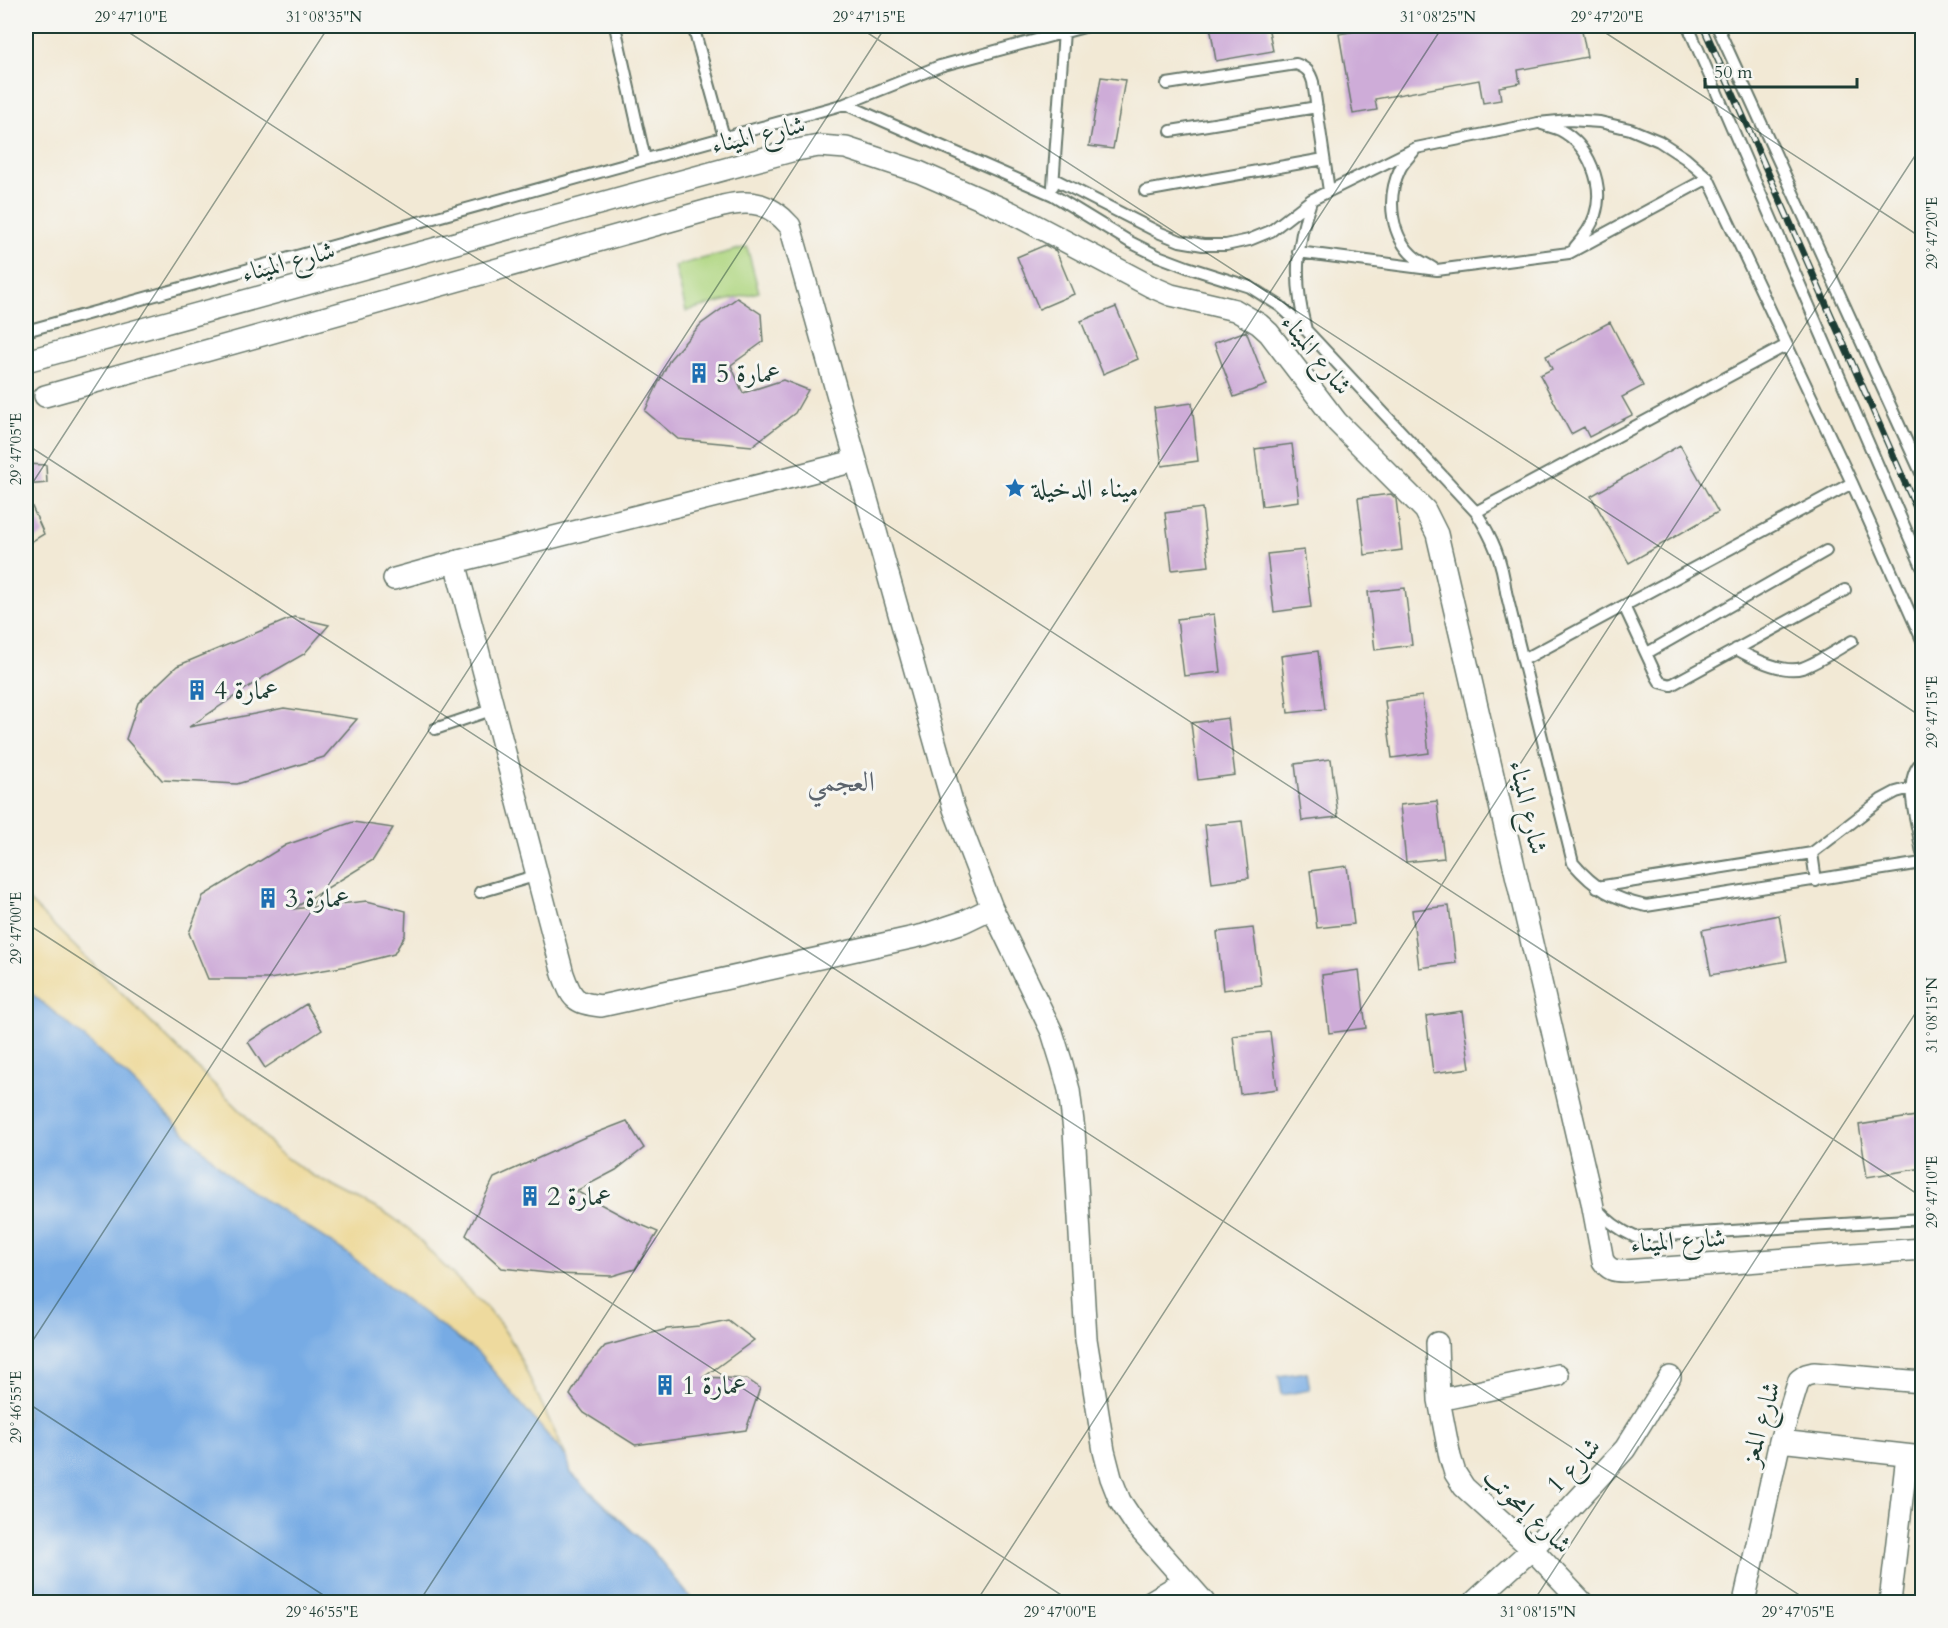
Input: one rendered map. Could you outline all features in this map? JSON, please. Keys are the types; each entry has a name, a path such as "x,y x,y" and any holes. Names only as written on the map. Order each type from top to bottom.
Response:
{"street":[{"name":"شارع الميناء","path":"26,361 791,151 819,146 846,148 919,172 1010,212 1150,286 1193,301 1235,310 1269,333 1337,422 1425,510 1437,534 1592,1202 1603,1261 1607,1268 1624,1271 1923,1249"},
{"path":"45,396 742,201 762,205 778,212 790,226 948,791 992,908 1052,1032 1069,1090 1074,1130 1086,1340 1104,1451 1111,1478 1120,1501 1136,1525 1204,1602"},
{"path":"394,579 855,461"},
{"path":"455,562 570,992 582,1004 601,1006 924,934 963,922 992,908"},
{"name":"شارع إمحوتب","path":"1437,1342 1439,1400 1455,1473 1464,1487 1532,1549 1582,1602"},
{"name":"شارع المعز","path":"1744,1602 1780,1441 1797,1383 1806,1374 1814,1373 1923,1382"},
{"path":"1439,1400 1558,1375"},
{"name":"شارع 1","path":"1474,1602 1532,1549 1631,1441 1645,1414 1670,1377"},
{"path":"1780,1441 1915,1456 1890,1602"},
{"path":"1150,1602 1185,1581"}],"lane":[{"path":"615,26 645,159"},
{"path":"693,26 724,137"},
{"path":"26,331 845,104 940,66 1088,26"},
{"path":"1688,26 1923,567"},
{"path":"1717,26 1923,475"},
{"path":"1053,195 1064,31"},
{"path":"1167,84 1296,64 1305,67 1311,74 1329,191"},
{"path":"845,104 1053,195 1130,242 1158,256 1250,287 1280,306 1306,330 1476,512 1497,550 1573,863 1597,887 1621,900 1646,906 1923,864"},
{"path":"1171,131 1317,107"},
{"path":"1054,179 1180,241 1203,245 1226,245 1249,240 1270,231 1311,200 1416,148 1538,123 1569,120 1600,122 1630,129 1668,147 1708,178 1852,483 1923,640"},
{"path":"1538,123 1561,131 1580,146 1593,166 1598,190 1596,214 1586,236 1569,254"},
{"path":"1416,148 1401,168 1392,191 1392,215 1400,239 1416,258 1437,270"},
{"path":"1145,191 1324,159"},
{"path":"1298,252 1437,270 1569,254 1708,178"},
{"path":"1306,330 1299,304 1298,252 1311,200"},
{"path":"1476,512 1787,345"},
{"path":"1523,660 1852,483"},
{"path":"1647,653 1826,551"},
{"path":"1624,606 1660,682 1671,685 1845,590"},
{"path":"1736,649 1756,661 1778,667 1801,669 1852,641"},
{"path":"435,729 494,709"},
{"path":"1922,843 1911,778 1923,760"},
{"path":"1597,887 1812,853 1881,800 1896,792 1911,788"},
{"path":"1812,853 1816,881"},
{"path":"480,892 537,875"},
{"path":"1592,1202 1603,1217 1618,1229 1635,1237 1923,1219"}],"green space":[{"path":"747,247 759,292 686,311 675,266"}],"sand":[{"path":"26,898 246,1116 276,1150 310,1174 389,1215 410,1230 486,1307 514,1345 567,1458 478,1353 347,1253 233,1179 129,1078 26,989"}],"water":[{"path":"26,989 129,1078 233,1179 347,1253 478,1353 567,1458 571,1473 651,1549 694,1602 26,1602"},
{"path":"1307,1372 1310,1390 1282,1395 1279,1376"}],"building":[{"path":"1210,26 1268,26 1273,51 1216,61"},
{"path":"1383,26 1581,26 1587,57 1518,70 1520,83 1499,87 1501,100 1483,103 1479,80 1375,99 1377,110 1353,114 1339,34"},
{"path":"1101,77 1125,80 1113,149 1089,146"},
{"path":"1045,245 1056,251 1074,294 1039,309 1017,257"},
{"name":"عمارة 5","path":"737,298 761,314 763,342 731,365 743,393 783,380 808,390 795,413 752,446 678,439 645,411 670,359 701,324"},
{"path":"1116,307 1138,359 1103,374 1081,321"},
{"path":"1610,322 1643,386 1622,397 1632,415 1589,437 1584,427 1571,434 1540,375 1552,369 1546,356"},
{"path":"1246,331 1267,385 1234,397 1214,343"},
{"path":"1192,403 1198,461 1162,466 1154,408"},
{"path":"1292,444 1299,501 1262,506 1255,449"},
{"path":"1680,445 1718,512 1629,563 1591,496"},
{"path":"26,464 46,465 47,483 26,485"},
{"path":"26,493 44,534 26,545"},
{"path":"1391,494 1396,499 1402,550 1365,555 1358,498"},
{"path":"1202,508 1209,566 1172,570 1165,513"},
{"path":"1304,550 1311,607 1274,612 1267,554"},
{"path":"1405,588 1412,645 1375,650 1368,592"},
{"path":"1214,614 1221,672 1184,676 1177,619"},
{"name":"عمارة 4","path":"294,617 329,625 304,654 262,678 189,727 284,708 357,719 324,757 237,784 162,780 126,739 138,703 177,666"},
{"path":"1318,651 1325,709 1288,713 1281,656"},
{"path":"1422,696 1429,753 1392,758 1385,701"},
{"path":"1228,718 1235,775 1198,780 1191,723"},
{"path":"1331,759 1338,817 1302,821 1295,764"},
{"path":"1437,801 1444,858 1406,862 1400,805"},
{"path":"1242,821 1249,878 1212,883 1205,825"},
{"name":"عمارة 3","path":"353,822 393,828 373,860 293,909 367,901 406,911 405,935 394,954 348,966 269,979 208,979 189,933 203,896 286,845"},
{"path":"1347,866 1354,924 1317,928 1310,871"},
{"path":"1449,906 1456,963 1419,968 1412,910"},
{"path":"1779,915 1787,961 1711,975 1702,930"},
{"path":"1253,928 1261,985 1223,990 1217,932"},
{"path":"1359,970 1366,1028 1329,1033 1322,975"},
{"path":"306,1004 322,1030 265,1068 248,1042"},
{"path":"1462,1011 1470,1068 1433,1073 1426,1016"},
{"path":"1270,1032 1277,1089 1240,1094 1233,1036"},
{"path":"1923,1115 1923,1168 1867,1177 1859,1125"},
{"name":"عمارة 2","path":"627,1121 644,1148 616,1170 576,1191 658,1232 635,1269 612,1276 557,1274 502,1268 466,1235 494,1178"},
{"name":"عمارة 1","path":"728,1320 754,1340 704,1377 747,1379 760,1388 746,1430 635,1445 584,1413 570,1395 585,1369 605,1346 667,1329"}],"railway":[{"path":"1703,26 1922,521"}],"place":[{"name":"عمارة 5","path":"699,373"},
{"name":"ميناء الدخيلة","path":"1015,488"},
{"name":"عمارة 4","path":"197,690"},
{"name":"عمارة 3","path":"268,898"},
{"name":"عمارة 2","path":"530,1196"},
{"name":"عمارة 1","path":"665,1385"}],"district":[{"name":"العجمي","path":"841,781"}]}
